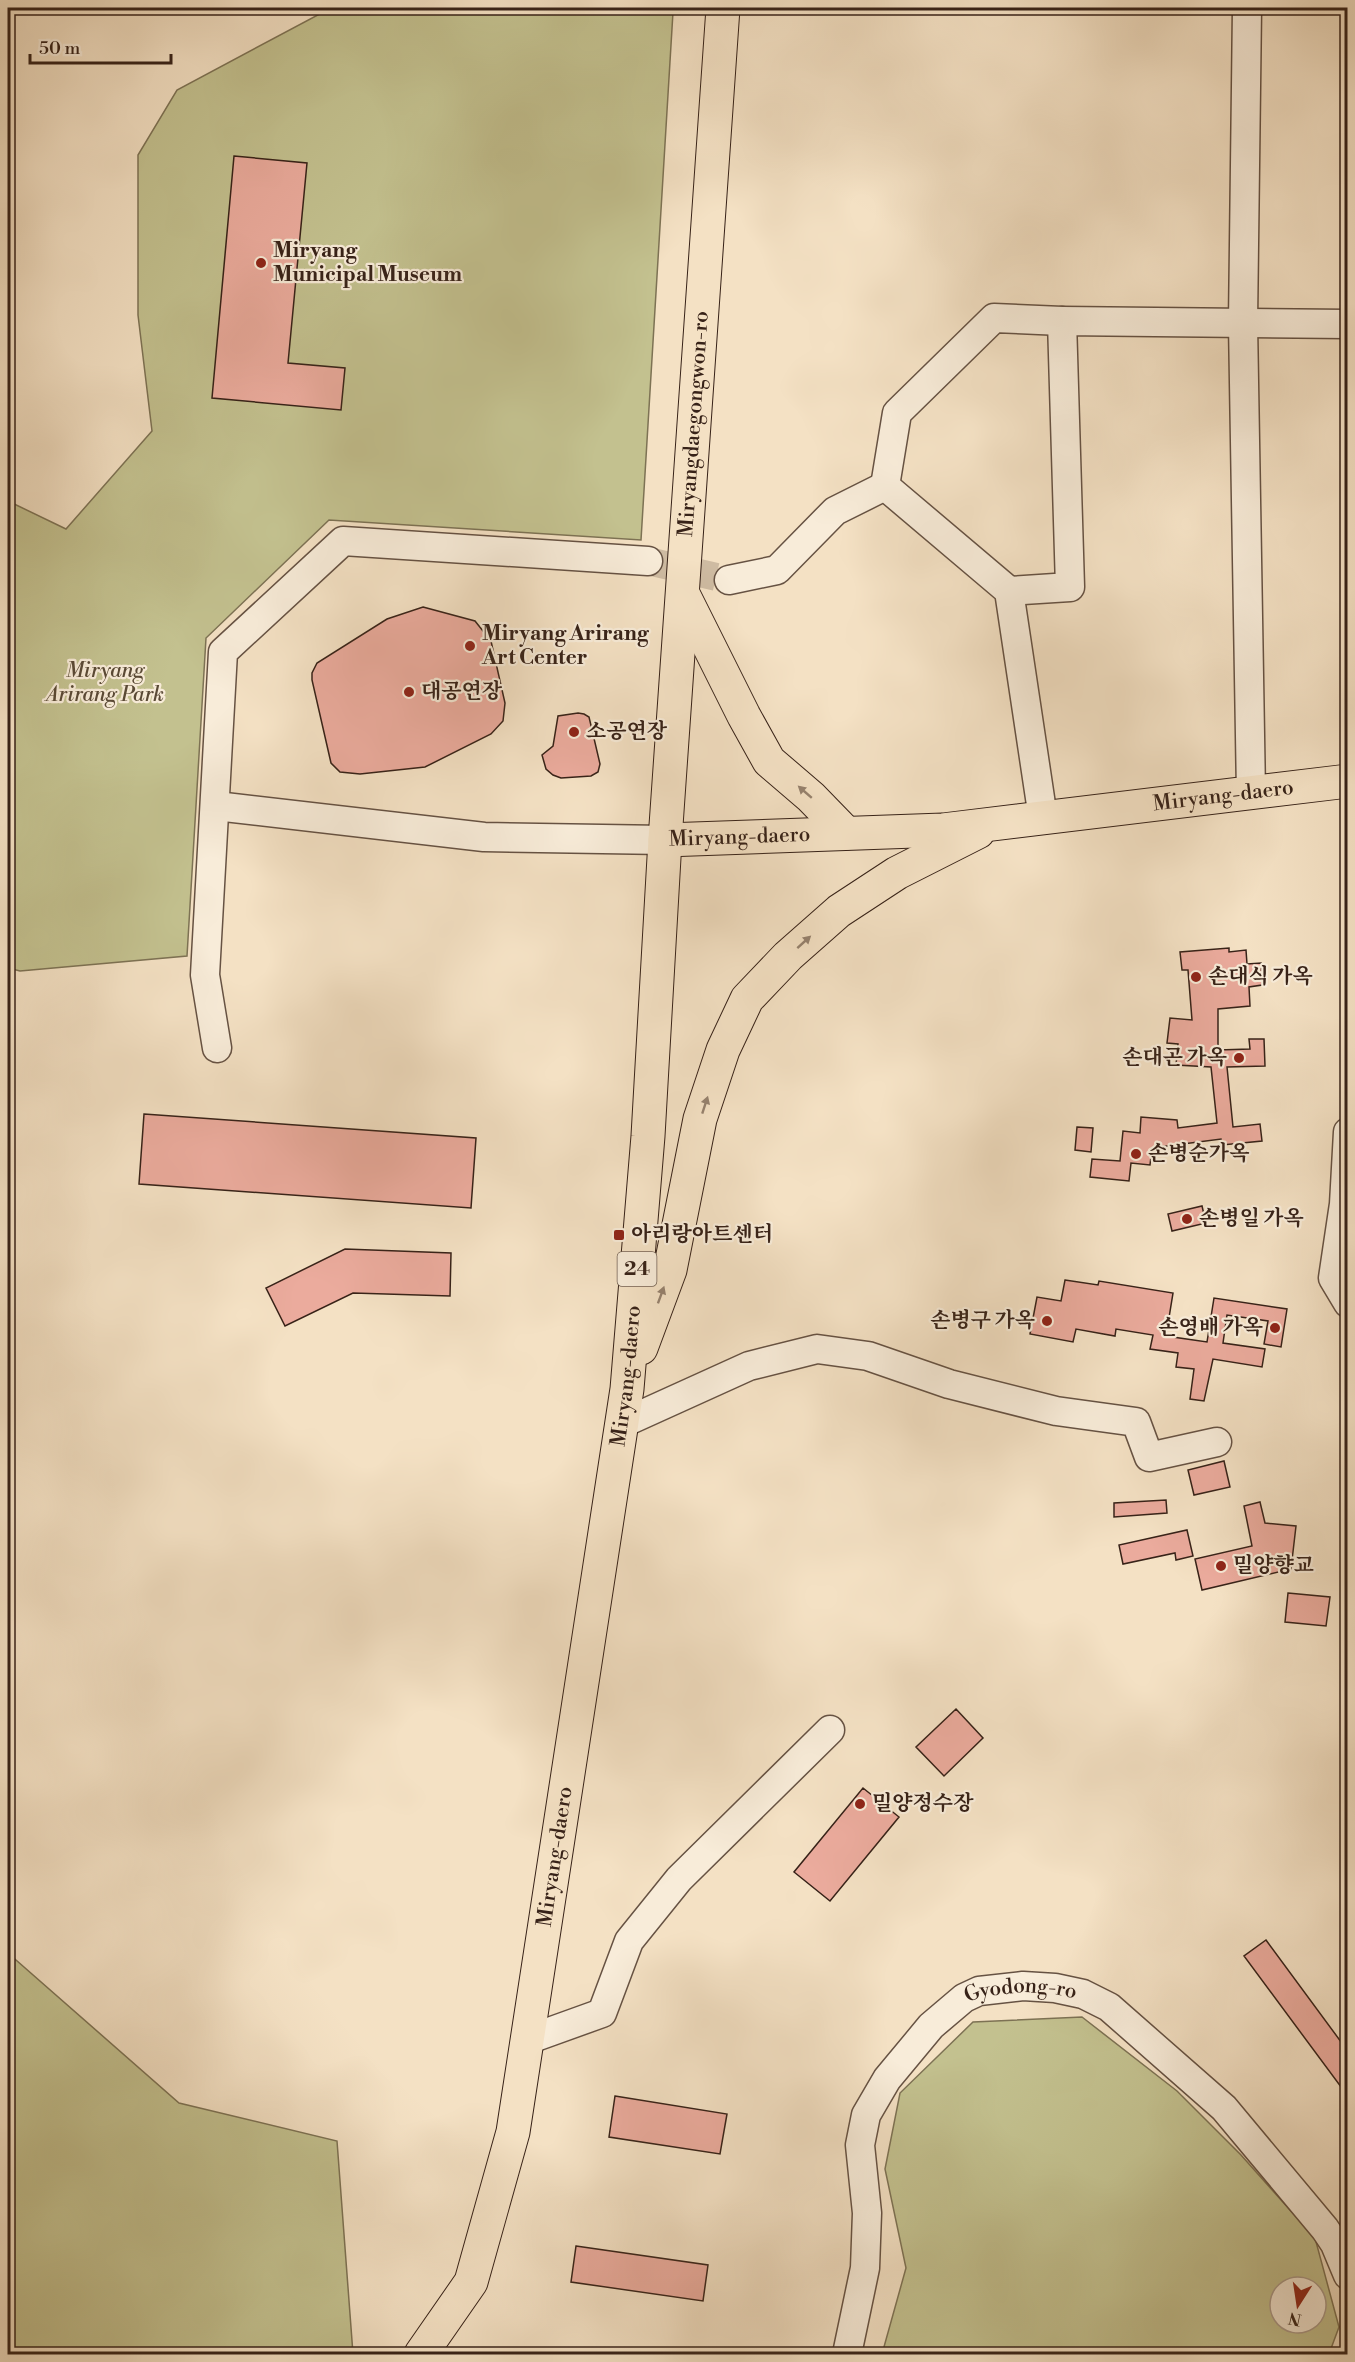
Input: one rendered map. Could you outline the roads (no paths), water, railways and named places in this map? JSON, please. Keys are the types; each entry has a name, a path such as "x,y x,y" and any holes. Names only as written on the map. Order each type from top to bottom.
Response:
{"main road":[{"name":"Miryangdaegongwon-ro","path":"665,840 723,8"},
{"path":"683,594 769,761 811,797 846,833"},
{"name":"Miryang-daero","path":"421,2355 471,2282 513,2132 627,1389 648,1136 665,840 943,830 1347,781"},
{"path":"627,1389 670,1270 700,1119 723,1050 747,999 788,956 839,911 897,873 994,824"}],"street":[{"path":"1247,8 1243,323 1251,794"},
{"path":"885,486 897,413 994,318 1062,321 1347,324"},
{"path":"1009,591 1070,587 1062,321"},
{"path":"729,580 777,570 835,511 885,486"},
{"path":"885,486 1009,591 1044,818"},
{"path":"217,1048 205,975 223,652 343,541 648,561"},
{"path":"216,806 484,837 665,840"},
{"path":"1347,1132 1344,1204 1333,1278 1347,1303"},
{"path":"621,1424 749,1365 817,1349 868,1356 949,1384 1056,1411 1136,1422 1149,1458 1217,1442"},
{"path":"527,2040 602,2013 629,1941 679,1879 830,1730"},
{"name":"Gyodong-ro","path":"847,2355 865,2268 867,2213 860,2145 866,2115 887,2079 931,2026 964,1998 979,1991 996,1988 1023,1986 1055,1988 1083,1994 1109,2007 1224,2108 1325,2229 1335,2244 1347,2275"}],"tunnel":[{"path":"648,561 729,580"}],"place":[{"name":"Miryang Municipal Museum","path":"261,263"},
{"name":"Miryang Arirang Art Center","path":"470,646"},
{"name":"대공연장","path":"409,692"},
{"name":"소공연장","path":"574,732"},
{"name":"손대식 가옥","path":"1196,977"},
{"name":"손대곤 가옥","path":"1239,1058"},
{"name":"손병순가옥","path":"1136,1154"},
{"name":"손병일 가옥","path":"1187,1219"},
{"name":"아리랑아트센터","path":"619,1235"},
{"name":"손병구 가옥","path":"1047,1321"},
{"name":"손영배 가옥","path":"1275,1328"},
{"name":"밀양향교","path":"1221,1566"},
{"name":"밀양정수장","path":"860,1804"}],"park label":[{"name":"Miryang Arirang Park","path":"105,683"}]}
